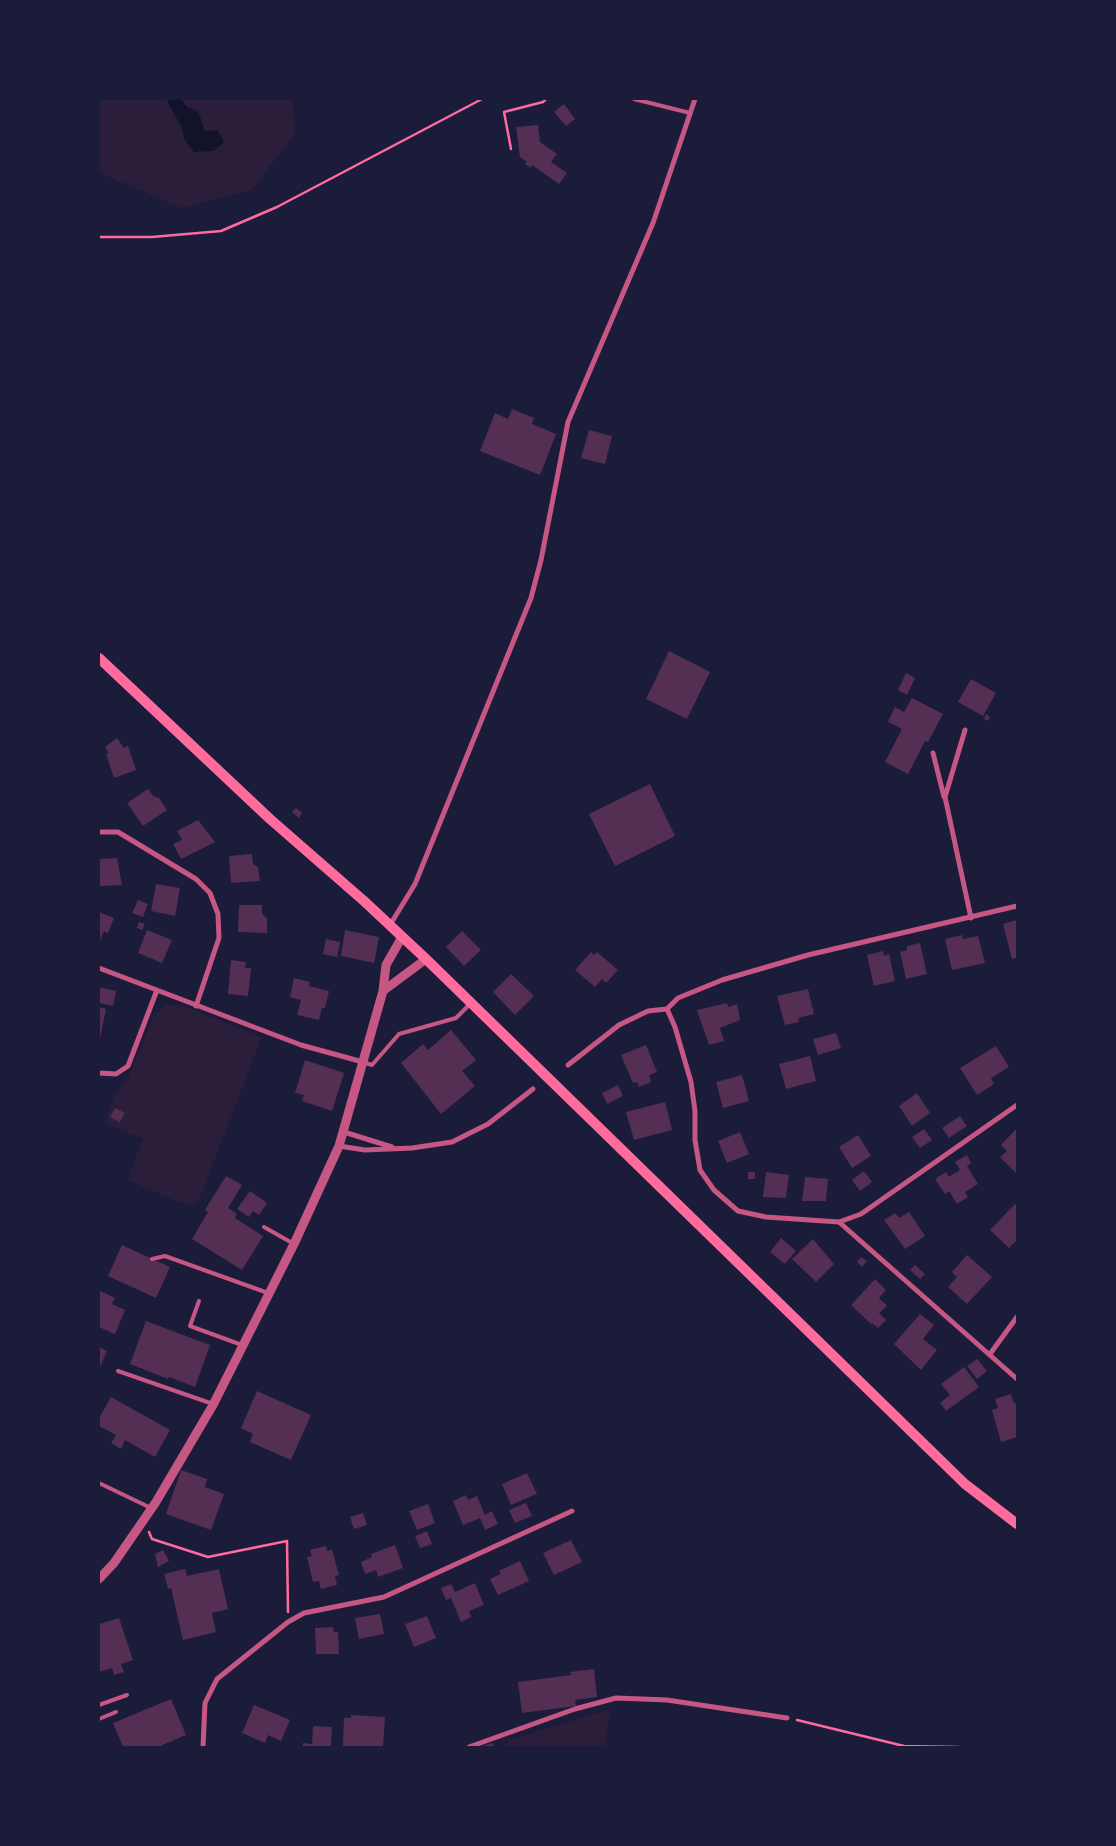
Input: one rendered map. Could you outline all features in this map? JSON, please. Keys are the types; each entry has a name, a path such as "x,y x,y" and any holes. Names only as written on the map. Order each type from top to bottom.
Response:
{"main road":[{"path":"99,658 270,819 426,958 964,1484 1017,1524"}],"street":[{"path":"390,924 415,884 524,615 541,560 568,422 653,223 695,99"},
{"path":"944,797 965,730"},
{"path":"933,753 970,918"},
{"path":"99,832 118,832 196,879 210,893 218,914 219,938 196,1006"},
{"path":"568,1065 619,1025 648,1011 667,1009 678,998 722,980 808,954 1017,906"},
{"path":"99,1579 114,1563 151,1508 214,1405 294,1244 344,1132 383,991 386,966 402,937"},
{"path":"383,991 426,958"},
{"path":"99,968 301,1045 363,1062"},
{"path":"99,1073 116,1074 128,1066 157,990"},
{"path":"667,1009 689,1071 695,1111 694,1140 700,1170 714,1190 738,1211 766,1217 839,1222 861,1214 1017,1105"},
{"path":"339,1146 365,1150 425,1148 464,1137 497,1119 533,1089"},
{"path":"344,1132 361,1139 400,1148"},
{"path":"839,1222 1017,1379"},
{"path":"990,1354 1017,1317"},
{"path":"203,1747 206,1703 217,1679 288,1622 304,1613 384,1597 572,1511"},
{"path":"469,1747 575,1709 616,1698 667,1700 787,1718"}],"lane":[{"path":"634,99 690,113"},
{"path":"363,1062 372,1065 399,1034 456,1018 471,1002"},
{"path":"264,1227 294,1244"},
{"path":"152,1259 165,1256 270,1294"},
{"path":"200,1301 190,1326 244,1345"},
{"path":"118,1371 214,1405"},
{"path":"99,1483 151,1508"},
{"path":"99,1705 127,1696"},
{"path":"99,1719 116,1712"}],"path":[{"path":"99,236 152,237 221,231 277,207 482,99"},
{"path":"511,149 504,112 543,102 546,99"},
{"path":"148,1529 152,1539 208,1557 287,1541 288,1622"},
{"path":"787,1718 904,1746 959,1747"}],"shaded area":[{"path":"99,99 293,99 295,133 253,189 182,208 99,173"},
{"path":"166,99 181,99 187,107 198,111 205,131 218,130 224,142 214,151 194,152 184,139 182,128"},
{"path":"166,1005 180,1005 262,1037 198,1203 186,1205 127,1180 143,1139 105,1123 117,1091 127,1080 154,1015"},
{"path":"611,1709 605,1747 505,1747 509,1740"}],"building":[{"path":"564,104 575,119 566,126 554,112"},
{"path":"538,125 540,142 557,154 551,162 567,173 559,184 532,165 531,168 525,164 527,162 520,157 516,127"},
{"path":"512,409 534,418 532,424 556,434 540,475 480,451 495,413 508,419"},
{"path":"589,430 612,436 605,464 581,458"},
{"path":"669,651 710,672 687,719 646,699"},
{"path":"906,673 915,678 907,695 898,690"},
{"path":"971,679 996,693 983,716 958,702"},
{"path":"912,698 943,714 928,742 925,741 908,774 885,762 902,729 888,722 895,707 904,712"},
{"path":"986,714 990,717 988,721 984,719"},
{"path":"117,738 124,748 128,746 136,770 114,778 106,754 109,753 105,747"},
{"path":"650,784 675,836 615,866 589,814"},
{"path":"148,789 153,796 159,798 167,810 143,826 127,803"},
{"path":"296,808 302,813 299,818 292,812"},
{"path":"198,820 215,842 181,859 173,844 182,840 177,831"},
{"path":"252,854 253,864 258,867 260,881 231,883 229,856"},
{"path":"117,858 122,885 99,886 99,859"},
{"path":"156,884 180,888 175,916 151,911"},
{"path":"138,900 148,904 143,917 132,913"},
{"path":"239,905 262,905 262,914 267,918 267,933 238,932"},
{"path":"99,912 114,918 108,933 104,931 99,943"},
{"path":"1017,920 1017,958 1012,959 1003,924"},
{"path":"139,922 145,924 142,930 137,928"},
{"path":"147,930 172,940 162,963 138,953"},
{"path":"345,930 379,937 374,963 341,956"},
{"path":"462,931 481,950 464,966 446,947"},
{"path":"962,935 963,939 978,936 985,963 952,970 945,939"},
{"path":"326,939 340,942 337,957 323,954"},
{"path":"920,943 927,974 906,979 900,952 907,950 907,946"},
{"path":"883,951 884,956 889,954 895,981 874,986 867,955"},
{"path":"591,952 594,955 597,952 618,970 606,983 602,979 595,987 575,970"},
{"path":"231,960 246,962 245,968 251,968 248,996 228,994"},
{"path":"511,974 534,996 515,1015 493,992"},
{"path":"294,978 310,982 309,986 329,991 325,1008 322,1008 319,1020 297,1015 301,1000 290,997"},
{"path":"99,987 116,991 113,1006 99,1003"},
{"path":"808,989 814,1014 798,1018 799,1022 785,1025 777,996"},
{"path":"727,1003 728,1007 737,1004 740,1020 720,1028 724,1041 709,1045 697,1010"},
{"path":"99,1007 106,1009 100,1039 99,1039"},
{"path":"451,1030 476,1060 462,1071 475,1086 441,1114 401,1063 423,1044 428,1050"},
{"path":"836,1033 841,1048 818,1055 813,1039"},
{"path":"646,1045 657,1072 649,1075 651,1082 639,1087 637,1082 633,1083 621,1055"},
{"path":"996,1046 1009,1067 991,1078 994,1084 977,1095 960,1068"},
{"path":"810,1056 816,1081 786,1089 779,1064"},
{"path":"305,1060 344,1073 332,1111 302,1101 304,1095 295,1093"},
{"path":"742,1075 749,1101 723,1108 716,1082"},
{"path":"618,1085 623,1096 607,1104 602,1093"},
{"path":"917,1093 930,1113 912,1126 899,1106"},
{"path":"665,1102 672,1130 634,1140 626,1112"},
{"path":"115,1108 125,1113 120,1122 110,1117"},
{"path":"960,1116 967,1126 949,1138 942,1128"},
{"path":"1017,1128 1017,1174 1000,1157 1007,1151 1001,1145"},
{"path":"924,1129 932,1140 920,1148 912,1137"},
{"path":"740,1132 749,1154 727,1163 718,1141"},
{"path":"858,1135 871,1156 852,1168 839,1147"},
{"path":"967,1155 971,1163 967,1166 978,1184 965,1192 968,1197 957,1204 949,1191 945,1194 935,1179 946,1172 949,1177 960,1170 955,1162"},
{"path":"864,1171 872,1182 860,1191 852,1180"},
{"path":"748,1172 755,1172 755,1179 748,1179"},
{"path":"766,1172 789,1175 786,1198 763,1197"},
{"path":"226,1176 242,1185 228,1208 237,1214 235,1218 263,1236 242,1270 192,1239 208,1212 205,1210"},
{"path":"805,1177 828,1179 826,1201 802,1201"},
{"path":"250,1191 267,1203 259,1215 253,1211 249,1217 237,1209"},
{"path":"1015,1204 1017,1206 1017,1240 1009,1248 990,1230"},
{"path":"909,1212 925,1236 905,1249 884,1220 895,1213 899,1218"},
{"path":"781,1238 796,1251 785,1264 770,1252"},
{"path":"813,1239 834,1264 816,1282 792,1259"},
{"path":"122,1245 170,1267 156,1298 108,1276"},
{"path":"967,1255 992,1277 967,1304 948,1287 957,1277 952,1272"},
{"path":"861,1257 867,1261 862,1267 857,1262"},
{"path":"915,1265 925,1274 920,1279 910,1270"},
{"path":"875,1279 886,1290 879,1298 887,1306 879,1313 886,1320 878,1328 851,1305"},
{"path":"100,1291 115,1298 112,1304 125,1310 115,1334 99,1327"},
{"path":"920,1314 934,1325 923,1339 937,1350 921,1370 894,1344"},
{"path":"146,1321 210,1345 195,1387 130,1364"},
{"path":"99,1347 107,1351 99,1369"},
{"path":"977,1359 987,1371 977,1379 967,1366"},
{"path":"964,1367 979,1387 946,1411 940,1403 950,1395 941,1384"},
{"path":"257,1391 311,1415 291,1460 250,1442 253,1434 241,1428"},
{"path":"1011,1394 1014,1404 1017,1402 1017,1437 1001,1442 992,1410 998,1408 995,1399"},
{"path":"111,1397 170,1430 155,1457 125,1440 121,1449 111,1443 116,1435 99,1426 99,1418"},
{"path":"181,1470 207,1479 205,1487 224,1494 211,1530 166,1514"},
{"path":"527,1473 537,1494 511,1505 502,1484"},
{"path":"466,1495 468,1500 477,1496 485,1515 492,1511 498,1524 485,1530 480,1518 463,1525 453,1501"},
{"path":"526,1503 532,1516 515,1523 509,1510"},
{"path":"428,1504 435,1523 417,1530 409,1511"},
{"path":"363,1513 367,1525 354,1529 350,1517"},
{"path":"427,1531 432,1544 420,1548 415,1536"},
{"path":"571,1540 582,1562 554,1575 543,1553"},
{"path":"395,1545 403,1568 378,1577 376,1570 365,1574 361,1562 372,1557 371,1554"},
{"path":"326,1546 327,1551 332,1550 339,1575 335,1576 337,1585 321,1589 319,1581 313,1582 307,1557 312,1556 310,1550"},
{"path":"163,1550 169,1561 158,1567 155,1554"},
{"path":"520,1561 529,1581 498,1595 490,1579 501,1574 499,1571"},
{"path":"185,1569 187,1576 219,1569 228,1609 212,1613 216,1632 183,1640 171,1588 168,1589 164,1574"},
{"path":"475,1583 484,1605 469,1611 471,1617 461,1622 451,1598 446,1600 441,1588 451,1584 455,1592"},
{"path":"380,1614 384,1634 359,1639 355,1618"},
{"path":"427,1616 436,1638 414,1647 405,1624"},
{"path":"119,1618 133,1660 121,1664 124,1672 114,1675 112,1668 99,1672 99,1624"},
{"path":"333,1627 334,1632 338,1632 339,1654 316,1654 315,1628"},
{"path":"594,1669 597,1697 575,1700 576,1706 522,1713 518,1682 571,1675 570,1672"},
{"path":"171,1699 186,1735 158,1747 123,1747 113,1723"},
{"path":"254,1705 290,1720 281,1741 268,1735 265,1743 242,1733"},
{"path":"351,1715 385,1717 383,1747 343,1747 344,1718 351,1718"},
{"path":"313,1726 332,1727 331,1747 303,1747 303,1743 312,1744"},
{"path":"493,1743 494,1747 480,1747"}]}
